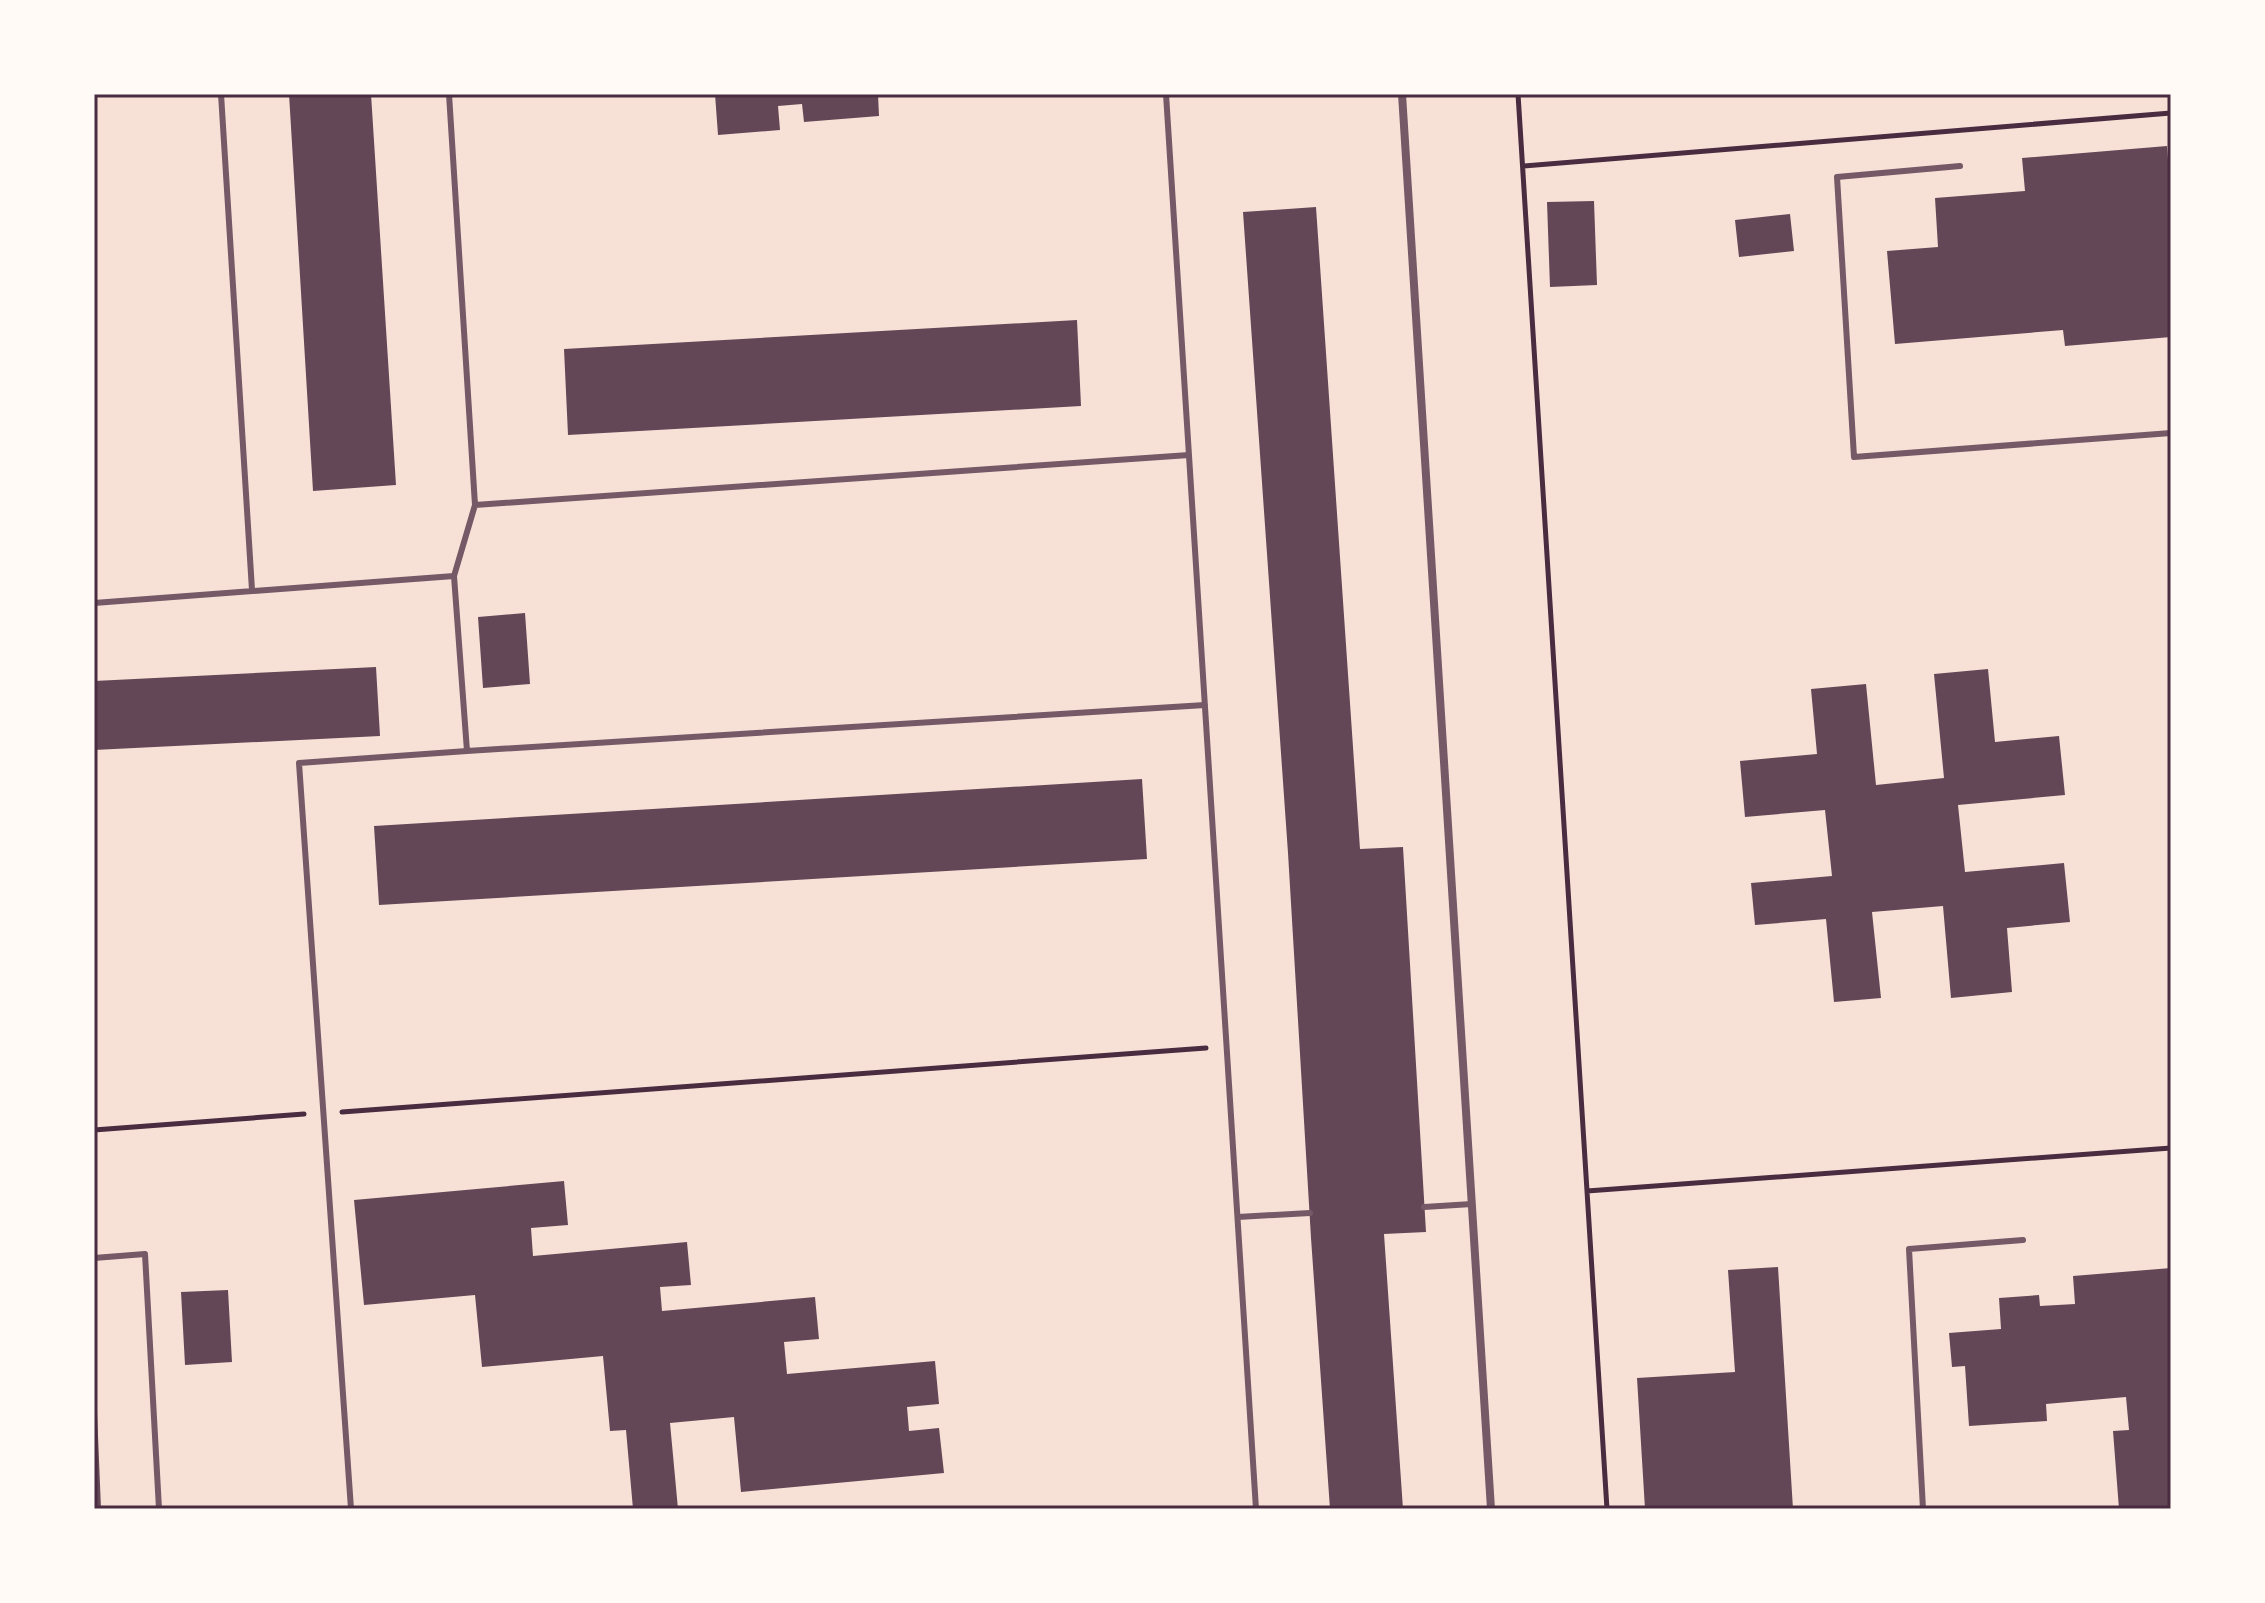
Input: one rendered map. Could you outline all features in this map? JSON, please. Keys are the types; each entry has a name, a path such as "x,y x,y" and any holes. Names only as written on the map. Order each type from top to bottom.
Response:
{"street":[{"path":"1402,94 1491,1509"}],"lane":[{"path":"221,94 252,590"},
{"path":"449,94 475,505 454,576 467,751"},
{"path":"1166,94 1256,1509"},
{"path":"1960,166 1837,177 1854,457 2171,433"},
{"path":"475,505 1189,455"},
{"path":"94,603 454,576"},
{"path":"351,1509 299,763 1205,705"},
{"path":"1424,1207 1472,1204"},
{"path":"1238,1217 1310,1213"},
{"path":"1923,1509 1909,1249 2023,1240"},
{"path":"94,1258 145,1254 159,1509"}],"path":[{"path":"1518,94 1607,1509"},
{"path":"1523,166 2171,113"},
{"path":"94,1130 1227,1047"},
{"path":"1587,1191 2171,1148"}],"building":[{"path":"289,94 371,94 396,485 313,491"},
{"path":"715,94 878,94 879,116 804,122 802,104 778,106 780,130 718,135"},
{"path":"2167,146 2171,199 2171,337 2065,346 2063,330 1895,344 1887,251 1938,247 1935,198 2025,191 2022,158"},
{"path":"1594,201 1597,285 1550,287 1547,202"},
{"path":"1316,207 1360,849 1403,847 1426,1232 1384,1234 1403,1509 1330,1509 1311,1238 1288,853 1243,212"},
{"path":"1790,214 1794,251 1739,257 1735,220"},
{"path":"1077,320 1081,406 568,435 564,349"},
{"path":"525,613 530,684 483,688 478,617"},
{"path":"376,667 380,736 94,750 94,681"},
{"path":"1988,669 1995,742 2059,736 2065,795 1958,805 1965,872 2064,863 2070,922 2007,928 2012,992 1951,998 1943,906 1872,912 1881,998 1834,1002 1826,919 1755,925 1751,883 1832,876 1825,810 1745,817 1740,761 1817,754 1811,689 1866,684 1876,785 1944,778 1934,674"},
{"path":"1142,779 1147,859 379,905 374,826"},
{"path":"564,1181 568,1225 531,1228 533,1256 687,1242 691,1285 660,1287 662,1311 815,1297 819,1339 784,1342 787,1374 935,1361 939,1404 907,1407 909,1431 939,1428 944,1473 741,1492 734,1417 670,1423 678,1509 633,1509 626,1430 610,1431 603,1356 482,1367 475,1295 364,1305 354,1200"},
{"path":"1778,1267 1793,1509 1645,1509 1637,1378 1735,1372 1728,1270"},
{"path":"2171,1268 2171,1509 2119,1509 2113,1431 2129,1430 2126,1397 2046,1404 2047,1421 1969,1426 1965,1366 1952,1367 1949,1333 2001,1329 1999,1298 2039,1295 2040,1306 2075,1304 2073,1276"},
{"path":"228,1290 232,1362 185,1365 181,1292"},
{"path":"94,1411 97,1411 101,1509 94,1509"}]}
